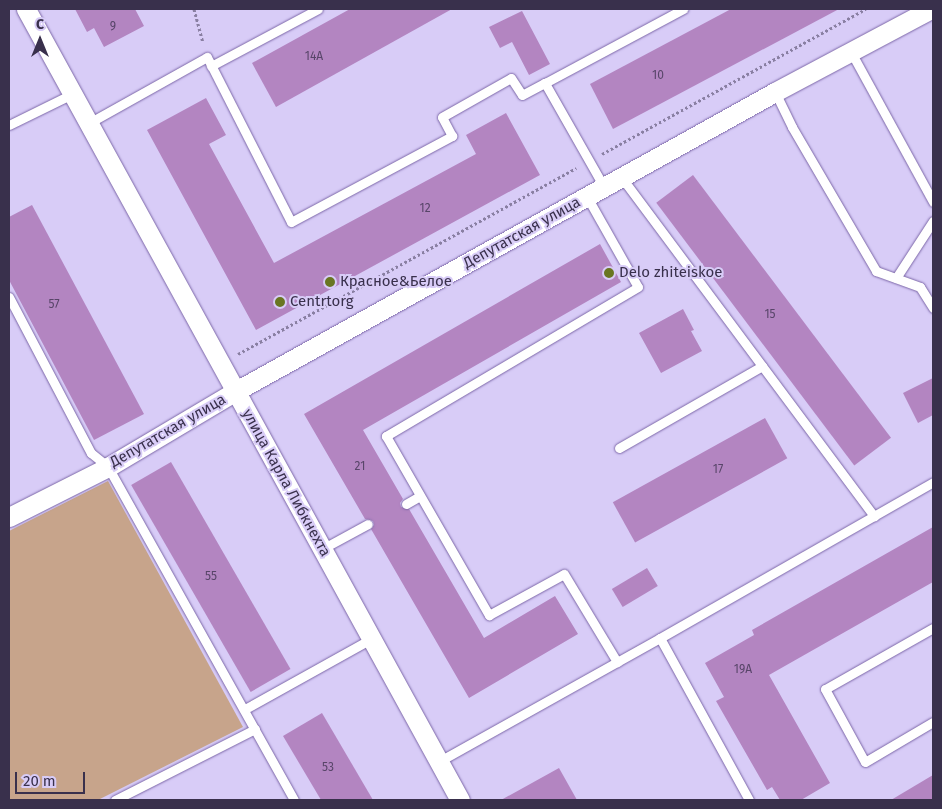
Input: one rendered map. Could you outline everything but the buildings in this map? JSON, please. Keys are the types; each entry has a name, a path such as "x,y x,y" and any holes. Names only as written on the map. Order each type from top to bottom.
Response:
{"street":[{"name":"улица Карла Либкнехта","path":"26,9 460,800"},
{"name":"Депутатская улица","path":"9,517 108,466 236,391 775,92 931,9"}],"lane":[{"path":"89,123 318,9"},
{"path":"209,62 291,222 452,136 442,117 511,78 522,95 683,9"},
{"path":"851,52 933,202"},
{"path":"545,83 604,188"},
{"path":"775,92 792,127 876,271 920,287 933,308"},
{"path":"9,125 72,94"},
{"path":"622,178 874,516"},
{"path":"587,197 638,287 386,436 489,615 564,574 617,662"},
{"path":"896,278 933,221"},
{"path":"9,297 91,453 108,466 294,800"},
{"path":"619,448 762,366"},
{"path":"438,762 933,482"},
{"path":"406,504 420,496"},
{"path":"322,549 368,524"},
{"path":"933,628 825,689 865,762 933,722"},
{"path":"660,638 749,800"},
{"path":"244,709 371,639"},
{"path":"115,800 255,728"}],"path":[{"path":"194,9 209,62"},
{"path":"220,364 866,9"}],"shaded area":[{"path":"108,481 243,727 98,800 9,800 9,531"}],"place":[{"name":"Delo zhiteiskoe","path":"609,273"},
{"name":"Красное&Белое","path":"330,282"},
{"name":"Centrtorg","path":"280,302"}]}
